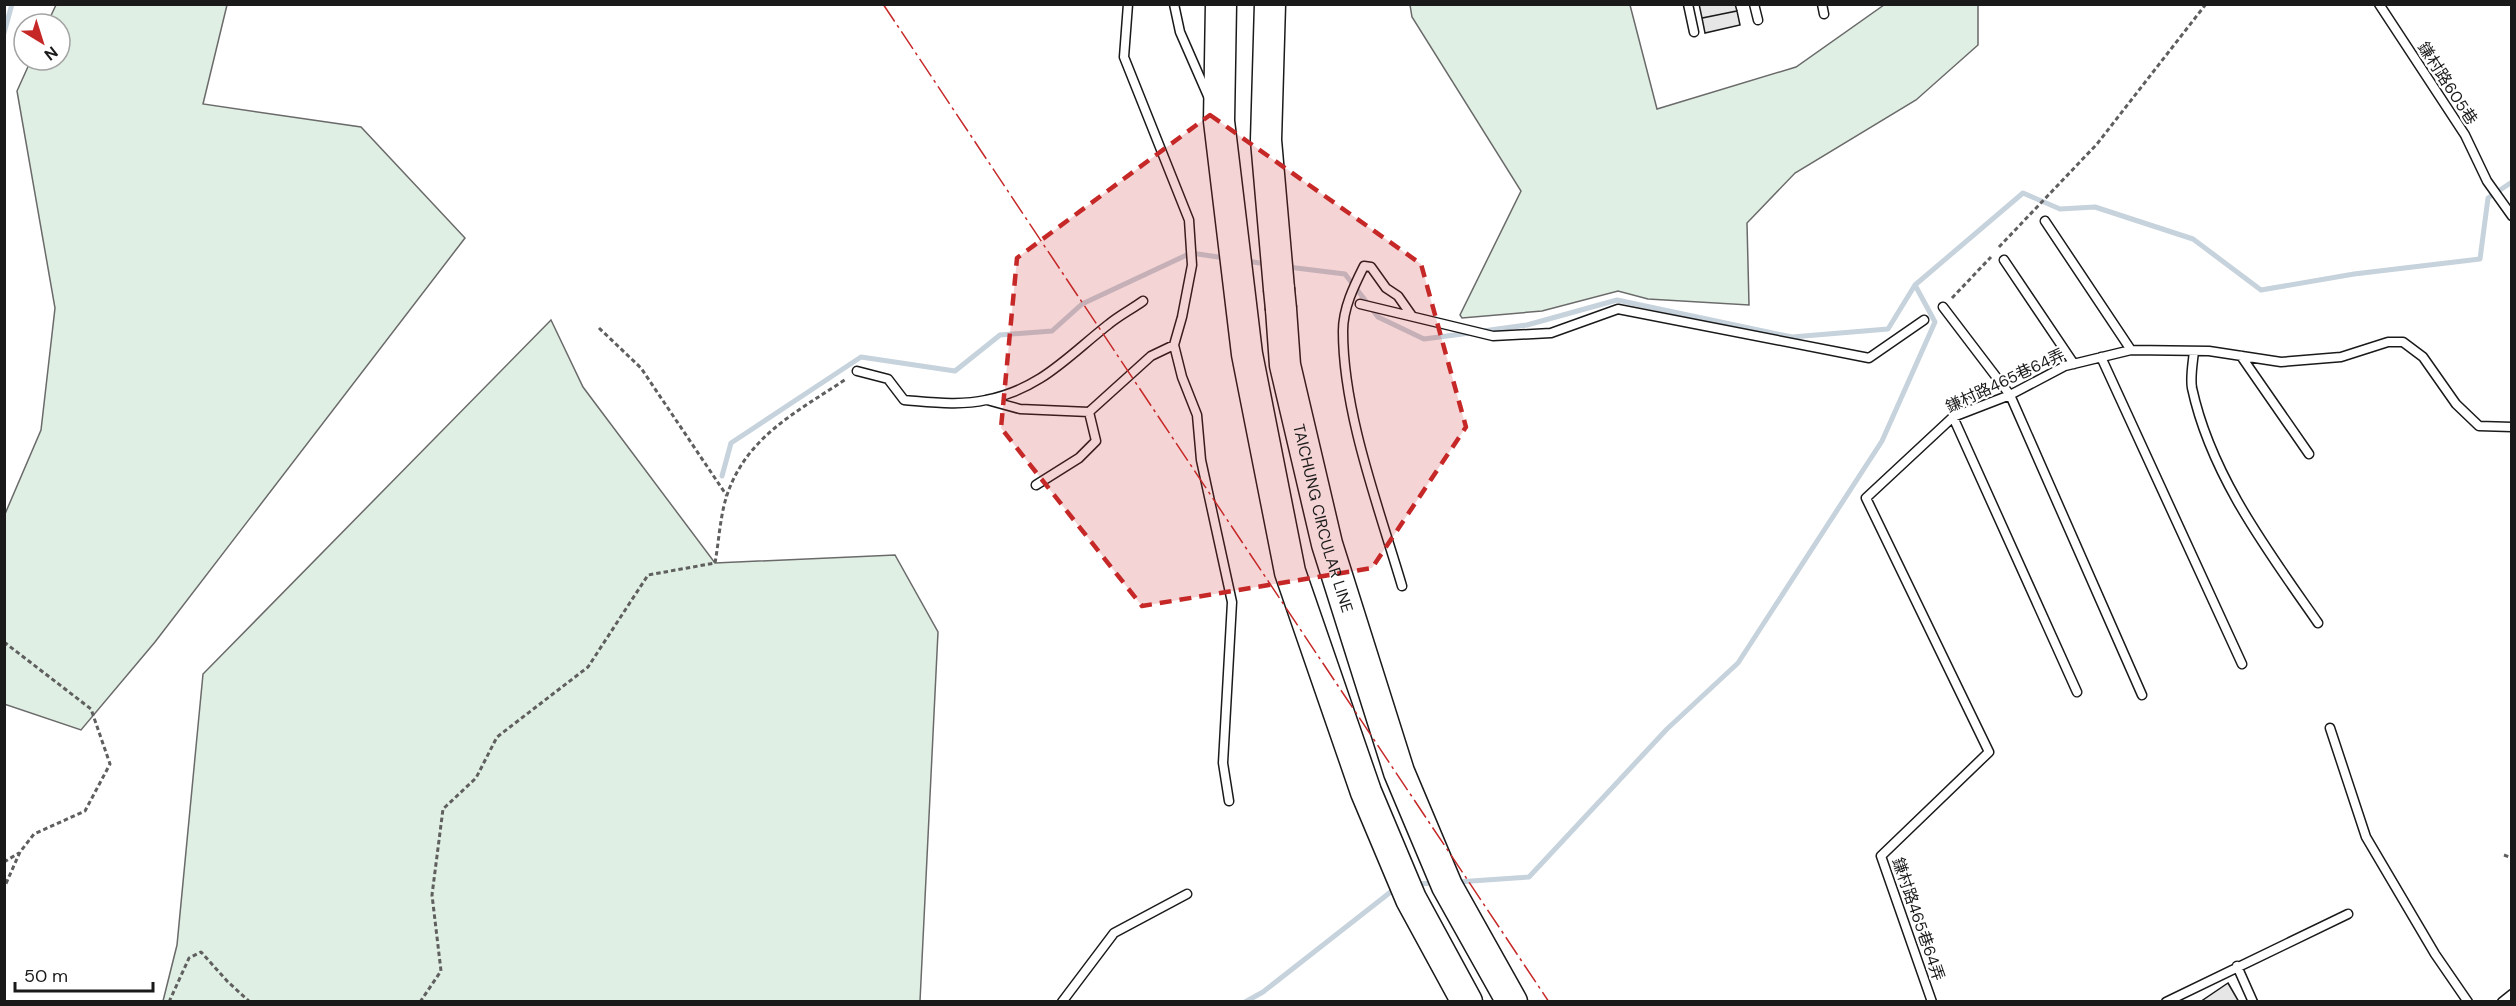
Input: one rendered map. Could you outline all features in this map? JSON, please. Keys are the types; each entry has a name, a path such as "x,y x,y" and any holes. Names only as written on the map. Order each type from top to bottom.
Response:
{"highway":[{"path":"1221,4 1219,121 1237,272 1247,354 1290,572 1365,792 1405,885 1467,1002"},
{"name":"TAICHUNG CIRCULAR LINE","path":"1270,4 1266,140 1285,365 1327,544 1399,772 1444,880 1512,1002"}],"lane":[{"path":"1128,4 1124,57 1189,220 1192,265 1174,345 1182,377 1197,415 1201,460 1232,602 1224,763 1229,801"},
{"path":"1174,4 1180,32 1219,121"},
{"path":"1688,4 1694,32"},
{"path":"1754,4 1758,20"},
{"path":"1821,4 1824,14"},
{"name":"鎌村路605巷","path":"2379,4 2465,135 2487,181 2511,216"},
{"path":"2045,221 2131,350"},
{"path":"2004,260 2074,364"},
{"path":"1402,586 1350,399 1343,330 1350,295 1364,266 1371,267 1386,288 1398,296 1412,316"},
{"path":"857,371 888,379 904,400 943,403 986,400 1034,383 1076,354 1109,324 1143,301"},
{"path":"1360,304 1493,336 1551,333 1618,309 1869,358 1924,320"},
{"path":"1943,308 2010,395 2142,695"},
{"name":"鎌村路465巷64弄","path":"1932,1002 1881,856 1989,752 1866,498 1953,417 2010,395 2074,364 2131,350 2194,351 2281,362 2340,357 2388,342 2403,342 2423,357 2456,404 2479,426 2511,427"},
{"path":"986,400 1020,410 1089,412 1151,356 1174,345"},
{"path":"2194,351 2191,386 2212,451 2254,531 2318,623"},
{"path":"2241,356 2309,454"},
{"path":"2101,357 2242,664"},
{"path":"1036,485 1079,458 1096,441 1089,412"},
{"path":"1953,417 2077,692"},
{"path":"2330,728 2366,837 2435,954 2468,1002"},
{"path":"1062,1002 1114,933 1187,894"},
{"path":"2166,1002 2236,966 2348,914"},
{"path":"2236,966 2253,1002"},
{"path":"2502,1002 2511,994"}],"path":[{"path":"1943,308 2097,144 2206,4"},
{"path":"599,328 641,368 727,496"},
{"path":"420,1002 441,971 432,895 443,809 476,778 497,737 588,667 648,575 715,563 727,496 743,459 762,436 857,371"},
{"path":"4,642 91,709 110,765 85,811 34,834 20,852 4,888"},
{"path":"4,862 20,852"},
{"path":"2504,855 2511,858"},
{"path":"170,1002 189,958 201,952 250,1002"}],"highlighted area":[{"path":"1210,115 1421,264 1466,427 1372,568 1142,606 1001,428 1017,258"}],"green space":[{"path":"56,5 227,5 203,104 361,127 465,238 155,642 81,730 4,704 5,514 41,430 55,308 17,91 26,72 72,72 72,12 53,12"},
{"path":"1410,5 1630,5 1657,109 1796,67 1884,5 1978,5 1978,45 1916,100 1795,173 1747,223 1749,305 1648,299 1618,291 1542,311 1462,318 1460,315 1521,191 1412,17"},
{"path":"551,320 583,387 715,563 895,555 938,632 920,1001 163,1001 177,945 203,674"}],"building":[{"path":"1699,4 1735,4 1737,11 1702,18"},
{"path":"1737,11 1740,25 1705,33 1702,18"},
{"path":"2228,983 2239,1002 2200,1002"}],"waterway":[{"path":"4,33 12,4"},
{"path":"1483,331 1527,325 1617,300 1792,337 1888,329 1915,285 2023,193 2060,209 2095,207 2193,239 2261,290 2354,274 2480,259 2488,198 2512,182"},
{"path":"722,476 731,443 861,357 955,371 1000,335 1052,331 1082,304 1191,253 1225,258"},
{"path":"1246,261 1267,264"},
{"path":"1288,267 1345,274 1378,317 1424,339 1470,333"},
{"path":"1457,882 1529,877 1667,729 1738,663 1882,441 1935,322 1915,285"},
{"path":"1415,884 1435,883"},
{"path":"1245,1002 1263,992 1397,887"}],"power":[{"path":"883,4 1549,1002"}]}
